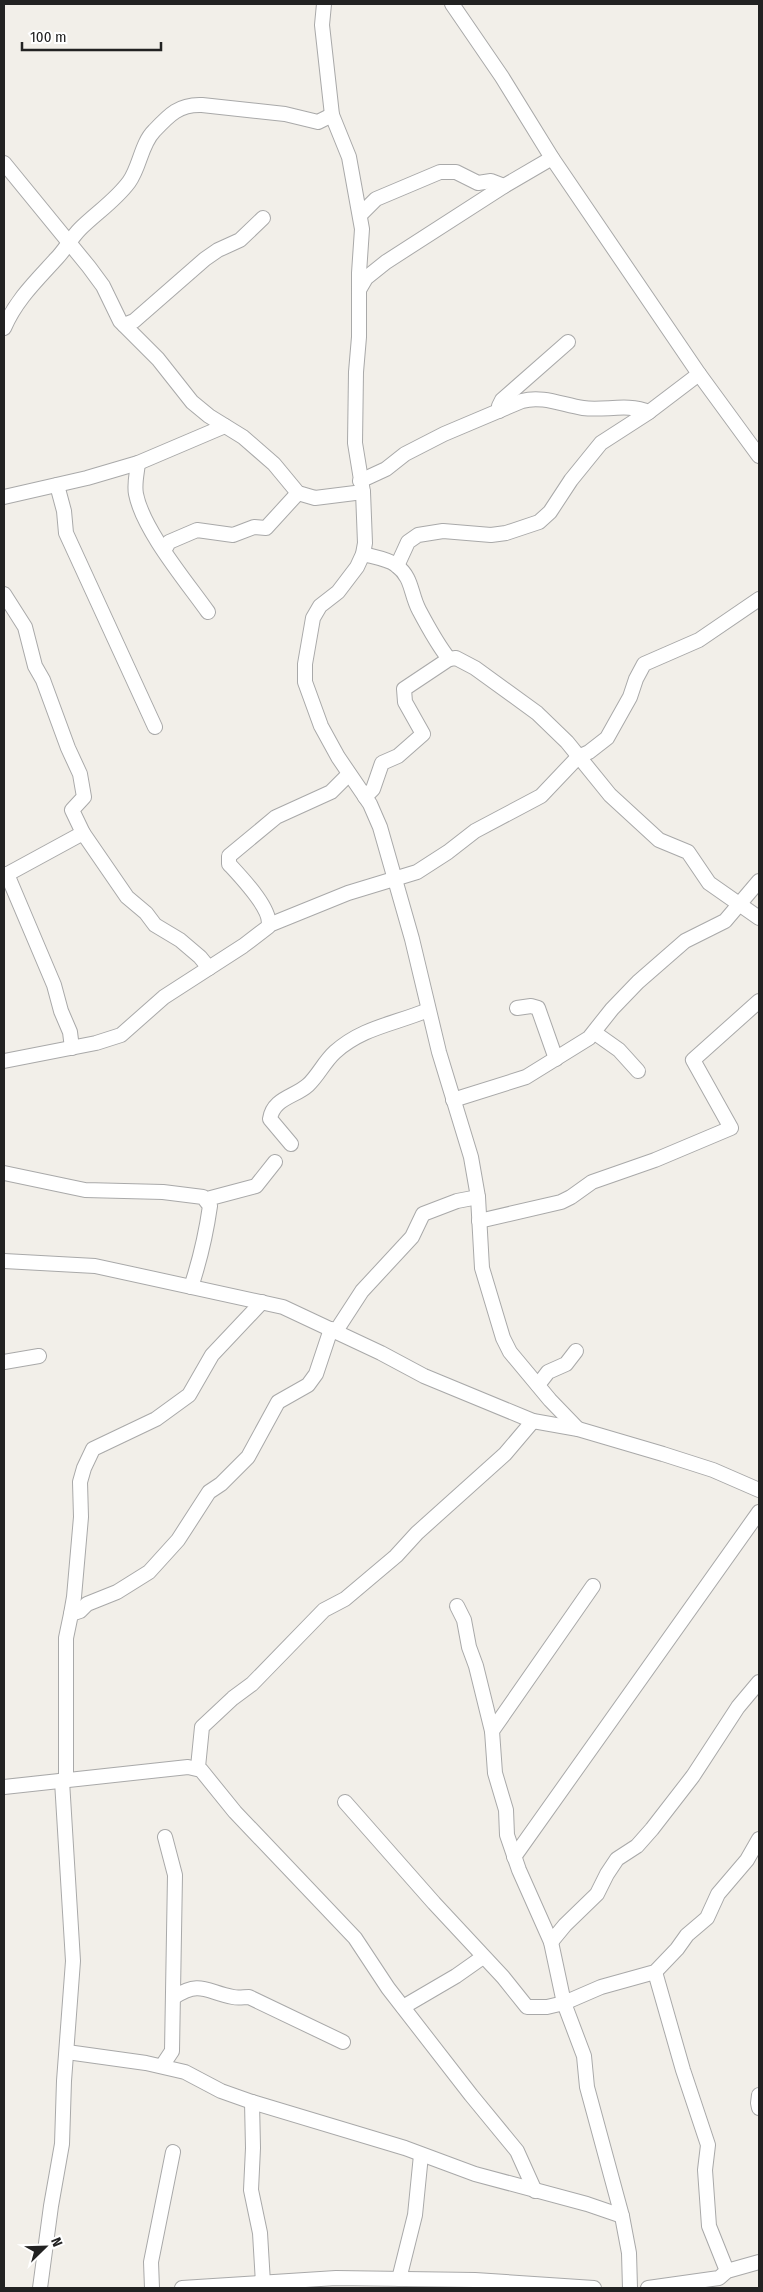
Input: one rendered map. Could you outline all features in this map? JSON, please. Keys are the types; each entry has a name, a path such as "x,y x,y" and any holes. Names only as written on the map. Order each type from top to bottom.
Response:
{"street":[{"path":"324,4 322,25 332,115 349,156 362,229 355,442 361,486 365,543 357,568 338,592 320,606 317,612 309,634 305,682 321,726 348,774 376,815 412,939 428,1010 471,1157 477,1192 482,1268 500,1331 510,1352 578,1430"},
{"path":"452,4 502,76 552,158 699,374 759,456"},
{"path":"4,328 10,313 79,230 105,208 130,181 152,132 182,107 202,105 285,114 318,122 332,115"},
{"path":"359,290 366,278 386,262 504,186 552,158"},
{"path":"4,163 103,286 115,312 131,327 192,402 242,437 274,464 298,492 315,498 361,486 405,454 444,434 522,401 534,399 584,408 618,406 649,412"},
{"path":"360,215 376,199 440,172 456,172 478,183 491,181 504,186"},
{"path":"131,327 205,259 218,250 240,240 263,218"},
{"path":"498,411 502,400 568,342"},
{"path":"398,566 408,542 418,535 443,531 491,535 506,533 539,522 550,512 571,480 601,443 649,412 699,374"},
{"path":"4,497 138,463 224,426"},
{"path":"138,463 136,494 153,531 208,612"},
{"path":"57,484 64,511 66,533 155,728"},
{"path":"165,549 169,542 197,530 233,535 254,527 266,528 298,492"},
{"path":"363,554 392,562 398,566 410,582 418,608 436,642 449,659"},
{"path":"4,594 18,614 30,643 35,666 43,680 68,748 80,774 84,797 72,810 83,833 127,898 146,913 155,925 180,940 200,957 209,968"},
{"path":"4,1061 96,1044 120,1035 164,997 244,946 269,925 348,893 372,885 395,881 417,872 448,852 475,831 541,796 578,757 589,752 607,738 630,697 636,679 644,664 699,640 759,599"},
{"path":"365,797 373,788 382,763 398,756 423,734 404,702 404,689 449,659 456,658 475,668 537,713 617,802 659,840 688,852 709,882 759,918"},
{"path":"269,925 269,919 261,904 229,864 229,856 276,816 331,792 348,774"},
{"path":"72,1048 70,1032 61,1011 54,985 6,875 83,833"},
{"path":"453,1100 516,1081 556,1059 595,1033 612,1009 651,970 685,941 725,921 740,906 759,880"},
{"path":"478,1221 561,1202 598,1180 656,1160 731,1128 693,1060 759,1001"},
{"path":"517,1008 531,1006 538,1008 556,1059"},
{"path":"291,1144 270,1118 271,1112 282,1100 308,1085 324,1064 346,1043 384,1024 428,1010"},
{"path":"595,1033 618,1050 638,1071"},
{"path":"4,1173 85,1190 163,1192 200,1196 207,1199 256,1186 275,1162"},
{"path":"71,1614 80,1611 87,1604 117,1592 150,1572 178,1540 209,1492 222,1484 248,1457 278,1402 308,1384 316,1374 333,1330 362,1291 412,1237 422,1214 477,1192"},
{"path":"191,1287 208,1224 210,1206 207,1199"},
{"path":"4,1261 94,1266 224,1296 283,1307 381,1353 424,1376 538,1421 578,1430 713,1470 759,1490"},
{"path":"40,2288 51,2206 62,2144 64,2081 73,1962 64,1781 66,1638 74,1597 81,1517 80,1482 93,1449 156,1419 190,1395 212,1355 262,1302"},
{"path":"538,1385 548,1372 566,1364 576,1351"},
{"path":"4,1362 39,1356"},
{"path":"536,2191 517,2151 383,1981 355,1938 235,1812 198,1767 202,1727 233,1698 252,1684 324,1610 345,1599 396,1556 417,1533 505,1454 538,1421 550,1400"},
{"path":"514,1857 759,1512"},
{"path":"492,1731 593,1586"},
{"path":"457,1606 464,1620 469,1647 476,1666 492,1731 495,1773 506,1810 507,1835 514,1857 551,1942 564,2002 584,2056 587,2087 622,2216 629,2253 630,2288"},
{"path":"551,1942 565,1925 597,1894 607,1874 617,1860 638,1846 652,1829 693,1776 738,1706 759,1682"},
{"path":"4,1787 198,1767"},
{"path":"345,1802 527,2006 547,2007 601,1987 655,1972 677,1949 687,1935 707,1918 718,1894 747,1860 759,1840"},
{"path":"162,2066 172,2051 174,1997 175,1875 164,1837"},
{"path":"403,2007 456,1976 483,1957"},
{"path":"655,1972 683,2070 708,2145 705,2170 709,2226 722,2279"},
{"path":"174,1997 196,1987 234,1997 249,1997 343,2042"},
{"path":"67,2052 162,2066 185,2072 221,2091 252,2102 475,2174 587,2204 622,2216"},
{"path":"759,2095 759,2108"},
{"path":"252,2102 253,2148 251,2190 260,2233 264,2283"},
{"path":"152,2288 151,2262 173,2152"},
{"path":"399,2279 415,2215 421,2155"},
{"path":"648,2288 722,2279 759,2262"},
{"path":"182,2288 336,2278 475,2280 536,2287 594,2288"}]}
